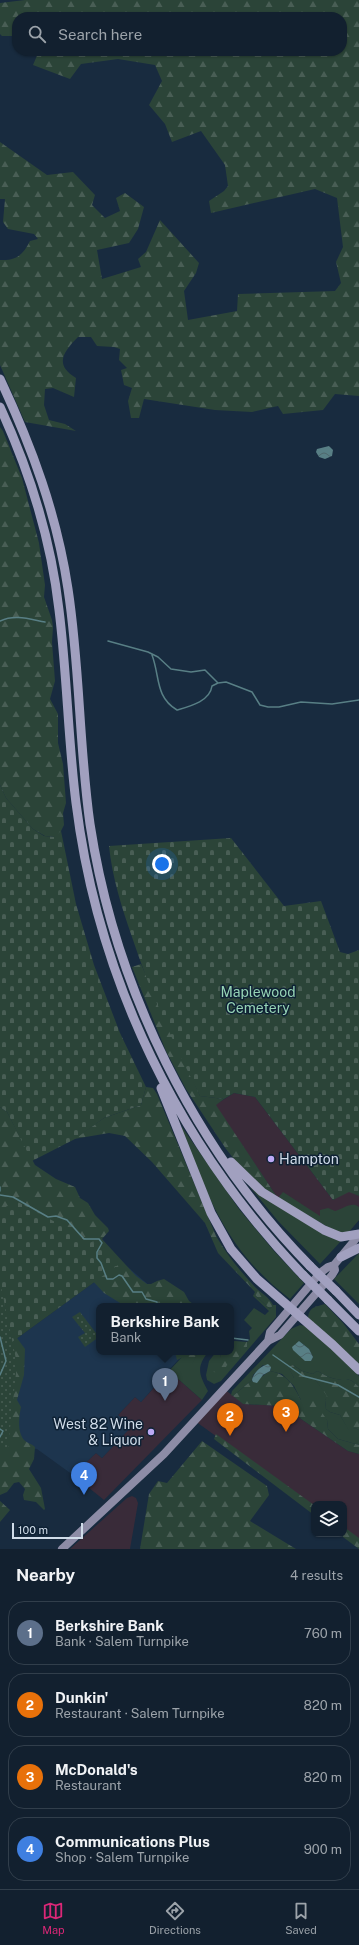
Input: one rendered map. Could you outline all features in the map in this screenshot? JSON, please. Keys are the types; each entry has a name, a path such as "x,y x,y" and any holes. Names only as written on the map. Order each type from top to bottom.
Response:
{"highway":[{"path":"0,379 18,417 50,504 65,569 71,611 87,799 94,848 107,906 126,966 150,1028 178,1085 212,1142 254,1201 310,1266 359,1315"},
{"path":"2,411 35,494 53,568 61,624 75,796 90,885 120,983 154,1064 187,1124 220,1174 260,1227 303,1275 359,1331"},
{"path":"154,1064 159,1083 209,1207 234,1253 250,1271 359,1370"},
{"path":"212,1142 250,1182 273,1199 333,1235 346,1237 359,1235"},
{"path":"342,1257 359,1248"}],"main road":[{"path":"268,1341 270,1332 290,1308 323,1270 328,1266 334,1265 342,1257 359,1235"},
{"path":"62,1549 166,1452 268,1341 277,1337 332,1275 335,1270 334,1265"}],"shaded area":[{"path":"234,1093 255,1097 333,1200 346,1192 351,1192 359,1196 359,1220 347,1234 277,1197 215,1105"},
{"path":"122,1262 170,1303 96,1303 96,1355 182,1355 141,1402 135,1397 118,1415 131,1427 102,1458 96,1453 73,1475 37,1449 9,1447 12,1342"},
{"path":"169,1371 202,1400 104,1500 73,1475 96,1453 102,1458 131,1427 118,1415 135,1397 141,1402"},
{"path":"224,1389 244,1404 282,1406 348,1451 359,1454 359,1539 347,1530 347,1501 311,1501 311,1505 195,1421"},
{"path":"132,1496 136,1498 138,1503 130,1549 70,1549 127,1498"}],"green space":[{"path":"25,0 359,0 359,396 335,394 323,410 283,414 278,406 252,412 215,410 144,399 139,418 131,418 128,401 132,388 124,385 121,370 127,368 119,360 120,349 114,347 97,346 91,337 78,337 68,348 63,358 65,368 76,378 74,397 53,388 45,389 44,405 49,420 65,424 76,431 25,422 0,365 0,260 15,258 25,250 30,241 38,239 34,234 8,229 3,222 5,199 0,199 0,142 47,175 73,172 95,195 92,205 105,218 120,211 116,198 125,193 144,207 138,229 129,243 97,250 102,279 141,267 138,259 146,252 160,220 199,263 196,273 184,291 188,320 237,311 238,294 335,291 341,283 336,262 343,247 337,198 315,189 211,213 209,201 224,191 228,186 225,165 201,131 172,142 165,124 149,105 162,81 155,65 118,59 81,64 70,79 33,65 37,56 347,56 347,12 12,12 12,36 2,36 0,34 0,3"},
{"path":"0,427 22,478 39,543 45,585 44,597 53,627 52,642 55,681 50,699 58,714 58,743 63,764 66,803 63,813 64,825 60,833 55,837 45,836 33,829 6,798 0,785"},
{"path":"0,785 6,798 33,829 44,836 54,837 61,831 76,904 94,965 120,1033 146,1087 141,1105 104,1118 75,1139 32,1161 7,1112 0,1107"},
{"name":"Maplewood Cemetery","path":"231,838 284,906 321,901 340,952 348,954 359,950 359,1196 349,1192 333,1200 255,1097 234,1093 224,1099 200,1096 163,1018 139,957 118,892 112,869 109,846"},
{"path":"141,964 200,1096 224,1099 216,1105 277,1197 255,1182 242,1169 226,1149 186,1089 166,1051 132,967"},
{"path":"146,1087 153,1088 157,1094 216,1236 239,1269 271,1302 273,1305 270,1309 254,1294 255,1292 218,1253 205,1223 152,1162 125,1136 109,1133 74,1139 104,1118 141,1105"},
{"path":"0,1107 7,1112 35,1165 56,1179 75,1187 80,1198 88,1203 95,1215 108,1228 109,1231 102,1239 136,1276 147,1284 164,1279 184,1292 192,1303 120,1303 104,1293 91,1279 17,1338 25,1349 24,1375 17,1400 21,1407 19,1428 24,1440 35,1447 34,1459 29,1469 41,1488 45,1509 44,1510 36,1502 24,1500 23,1495 25,1489 19,1482 14,1483 7,1492 0,1495"},
{"path":"182,1127 239,1209 274,1251 304,1283 290,1299 256,1269 231,1236 220,1218 202,1180 184,1138"},
{"path":"251,1186 341,1241 320,1264 278,1221 250,1187"},
{"path":"283,1192 320,1216 320,1210 328,1208 335,1211 350,1205 356,1205 359,1207 359,1220 347,1234 340,1234 278,1198"},
{"path":"18,1202 109,1251 122,1262 12,1342 0,1282 0,1209"},
{"path":"359,1253 359,1304 334,1279"},
{"path":"0,1282 17,1364 8,1447 0,1448"},
{"path":"254,1294 270,1309 273,1305 276,1305 276,1317 221,1381 214,1384 207,1380 206,1375 209,1361 214,1355 220,1355 220,1358 226,1364 247,1347 247,1342 250,1339 249,1331 252,1328 244,1320 254,1308 265,1315 269,1311 253,1296"},
{"path":"325,1304 343,1323 359,1344 359,1366 308,1318 311,1310"},
{"path":"80,1312 96,1333 96,1339 85,1347 78,1337 85,1333 72,1317"},
{"path":"300,1325 305,1326 339,1355 359,1376 359,1387 348,1379 336,1379 317,1371 313,1374 302,1371 293,1365 289,1368 294,1378 314,1378 328,1396 325,1400 326,1409 340,1415 349,1430 355,1428 359,1430 359,1445 338,1439 328,1429 327,1420 301,1400 294,1386 282,1374 270,1371 271,1369 263,1365 253,1375 252,1380 233,1396 231,1395 232,1391 291,1329","holes":["299,1341 309,1349 313,1357 311,1361 305,1361"]},
{"path":"234,1341 247,1342 247,1347 231,1366 227,1365 225,1369 216,1373 211,1370 210,1365 216,1359 220,1358 220,1355 234,1355"},
{"path":"176,1355 197,1355 190,1370 183,1357 177,1360"},
{"path":"196,1355 206,1355 200,1367 200,1371 208,1391 202,1400 169,1371 183,1356 190,1368"},
{"path":"293,1365 302,1371 313,1374 317,1371 336,1379 348,1379 355,1383 359,1387 359,1430 355,1428 349,1431 340,1415 326,1409 325,1400 327,1396 314,1378 294,1378 288,1367"},
{"path":"270,1371 281,1375 289,1381 293,1385 301,1400 314,1401 327,1420 328,1429 338,1439 359,1445 359,1454 348,1451 282,1406 243,1404 233,1396 252,1380 253,1382 255,1381"},
{"path":"216,1434 311,1503 311,1513 214,1439"},
{"path":"202,1441 267,1486 269,1495 250,1521 296,1549 140,1549 149,1494 158,1481 167,1483"},
{"path":"0,1501 10,1510 0,1522"},
{"path":"347,1529 359,1538 359,1549 343,1537 347,1537"}],"water":[{"path":"329,446 333,450 332,456 325,459 319,457 316,452 317,449"},
{"path":"299,1341 309,1349 313,1357 311,1361 305,1361 293,1350 292,1347"},
{"path":"268,1364 271,1367 270,1371 263,1375 257,1383 253,1382 252,1380 256,1372"}],"waterway":[{"path":"0,621 17,617 45,622"},
{"path":"108,641 148,652 158,657 171,669 191,672 205,670 218,683 226,682 252,692 260,705 268,707 279,707 301,702 332,704 359,700"},
{"path":"152,655 159,686 165,699 177,710 194,705 204,699 208,696 212,686 218,683"},
{"path":"0,1195 13,1197 48,1217 56,1216 67,1220 84,1239 99,1239 102,1243 97,1252 97,1258 101,1263 107,1279 113,1279 119,1275 122,1276 133,1292 142,1292 146,1299 157,1303"},
{"path":"0,1337 6,1361 0,1375"},
{"path":"234,1338 248,1340"},
{"path":"273,1355 303,1376 338,1385 359,1397"},
{"path":"0,1429 3,1431 0,1437"}],"place":[{"name":"Hampton","path":"271,1159"},
{"name":"Berkshire Bank","path":"165,1401"},
{"name":"West 82 Wine & Liquor","path":"151,1432"},
{"name":"McDonald's","path":"286,1432"},
{"name":"Dunkin'","path":"230,1436"},
{"name":"Communications Plus","path":"84,1495"}]}
